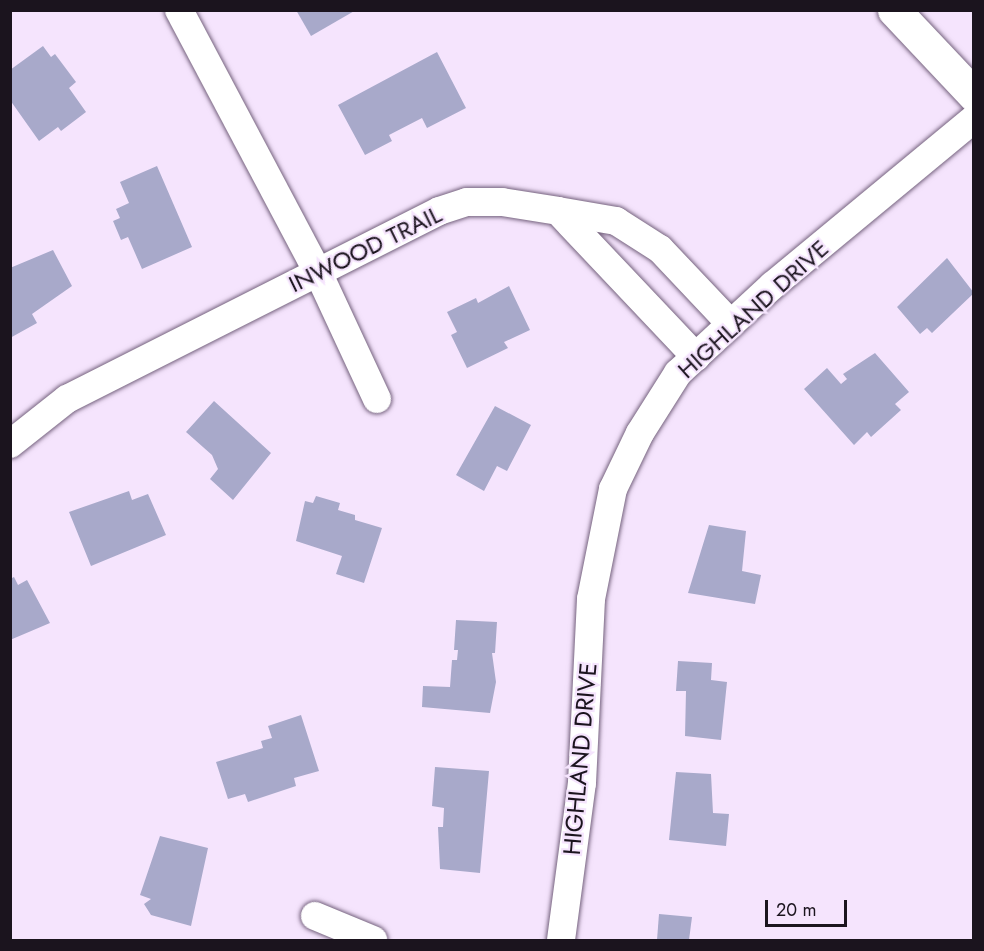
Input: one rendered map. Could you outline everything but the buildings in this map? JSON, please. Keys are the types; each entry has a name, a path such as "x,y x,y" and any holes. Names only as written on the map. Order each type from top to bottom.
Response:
{"main road":[{"path":"894,10 974,95"}],"street":[{"path":"179,10 318,272 376,399"},
{"name":"HIGHLAND DRIVE","path":"561,940 582,783 591,599 613,489 640,433 678,373 731,324 974,120"},
{"name":"INWOOD TRAIL","path":"10,444 67,399 438,211 467,202 502,202 616,221 660,249 731,324"},
{"path":"558,211 696,357"},
{"path":"315,916 373,940"}]}
